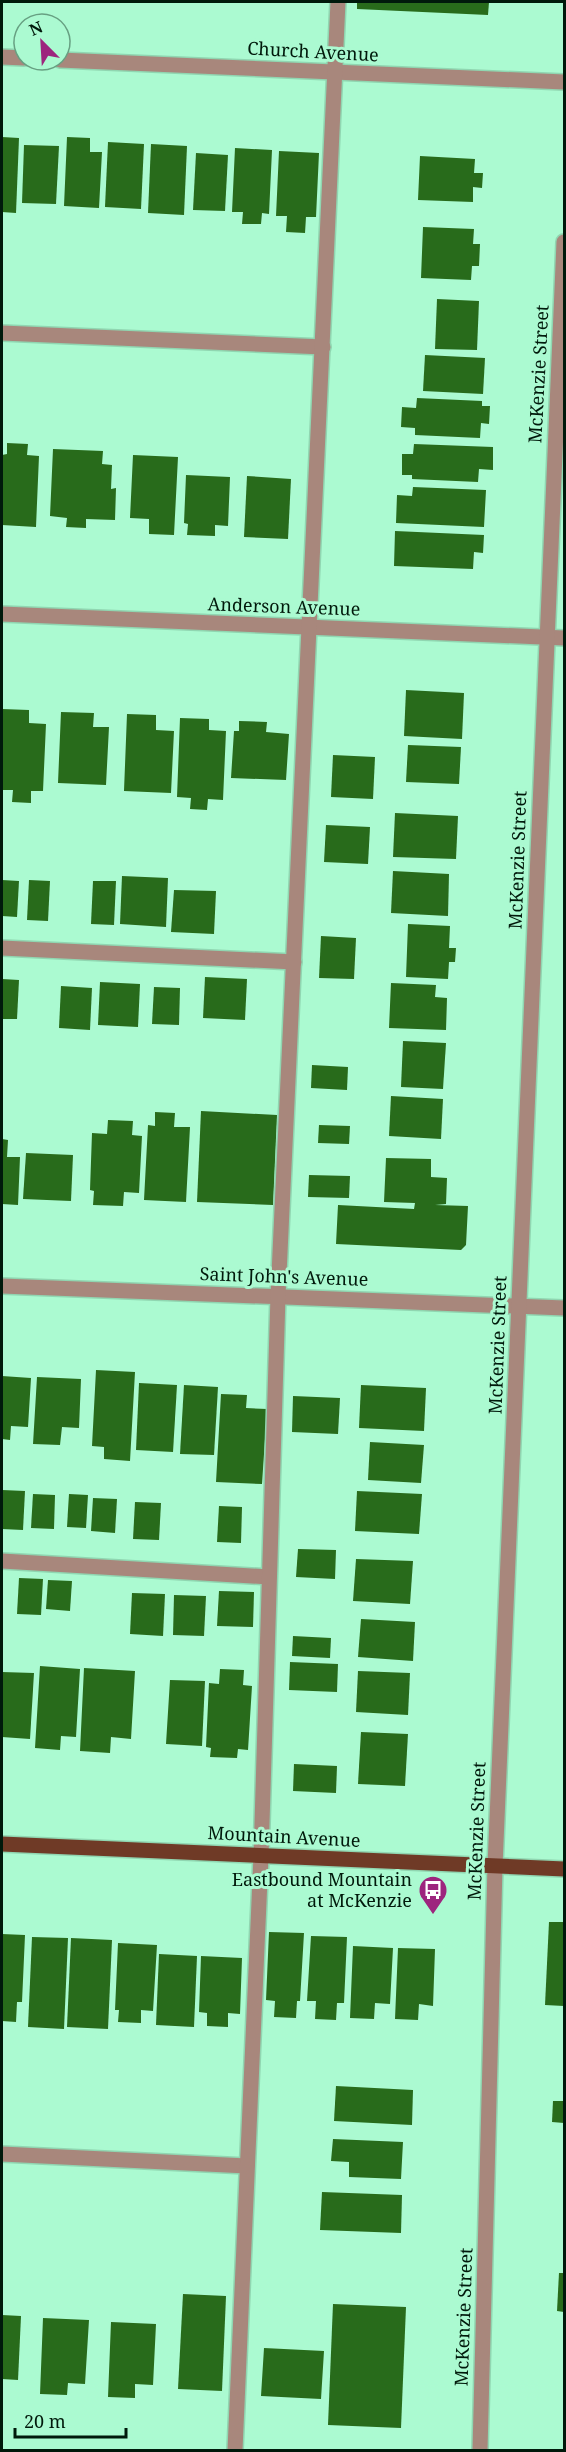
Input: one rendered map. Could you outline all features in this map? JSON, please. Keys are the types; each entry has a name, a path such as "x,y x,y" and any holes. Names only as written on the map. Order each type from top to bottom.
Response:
{"main road":[{"name":"Mountain Avenue","path":"2,1845 564,1869"}],"street":[{"path":"235,2451 261,1856 278,1296 338,2"},
{"name":"Church Avenue","path":"72,61 564,82"},
{"name":"McKenzie Street","path":"480,2451 495,1866 564,242"},
{"path":"2,333 323,347"},
{"name":"Anderson Avenue","path":"2,614 564,638"},
{"path":"2,948 294,962"},
{"name":"Saint John's Avenue","path":"2,1286 564,1308"},
{"path":"2,1561 270,1577"},
{"path":"2,2154 248,2166"}],"building":[{"path":"357,2 489,2 488,15 357,9"},
{"path":"2,137 19,138 16,213 2,212"},
{"path":"67,137 90,138 90,152 102,152 99,208 64,206"},
{"path":"108,142 144,144 141,209 105,207"},
{"path":"151,144 187,146 184,215 148,213"},
{"path":"24,145 59,146 56,204 22,203"},
{"path":"235,148 272,150 269,214 262,213 261,224 242,224 243,212 232,212"},
{"path":"279,151 319,153 316,217 306,217 305,233 286,232 287,216 276,216"},
{"path":"196,153 228,155 225,211 193,210"},
{"path":"420,156 475,159 474,173 483,173 482,188 473,187 473,202 418,200"},
{"path":"423,227 474,229 473,244 480,244 479,266 472,266 471,280 421,278"},
{"path":"437,299 479,301 477,350 435,349"},
{"path":"425,355 485,358 483,394 423,391"},
{"path":"417,398 482,401 482,406 490,406 489,424 481,423 480,438 415,435 415,428 401,427 402,407 416,408"},
{"path":"7,443 28,444 27,455 39,456 36,527 2,525 2,455 7,454"},
{"path":"414,444 493,447 493,470 479,469 478,482 412,479 412,475 402,475 402,454 413,454"},
{"path":"53,449 103,451 102,464 112,465 111,489 116,488 115,520 86,519 86,528 66,527 67,518 50,516"},
{"path":"133,455 178,457 174,535 149,534 149,519 130,518"},
{"path":"186,475 230,477 228,526 215,525 215,536 187,535 188,524 184,523"},
{"path":"247,476 291,479 288,539 244,537"},
{"path":"413,487 486,490 484,527 396,523 397,495 412,496"},
{"path":"395,531 484,535 483,553 474,552 473,569 394,566"},
{"path":"406,690 464,693 462,739 404,736"},
{"path":"2,709 29,710 29,723 46,724 43,791 31,791 31,803 12,802 13,790 2,790"},
{"path":"61,712 94,713 93,727 109,727 106,785 58,783"},
{"path":"127,714 156,715 156,730 174,731 171,793 124,791"},
{"path":"180,718 209,719 209,730 226,731 223,800 208,799 207,810 190,809 191,798 177,797"},
{"path":"239,721 267,722 266,732 289,734 286,780 231,778 234,731 239,731"},
{"path":"408,745 461,747 459,784 406,782"},
{"path":"333,755 375,757 373,799 331,797"},
{"path":"395,813 458,816 456,859 393,857"},
{"path":"326,825 370,827 368,864 324,862"},
{"path":"393,871 449,874 448,916 391,913"},
{"path":"122,876 168,878 166,927 120,924"},
{"path":"2,880 19,881 17,917 2,916"},
{"path":"29,880 50,881 48,921 27,920"},
{"path":"93,881 116,881 114,925 91,924"},
{"path":"174,890 216,891 214,934 171,932"},
{"path":"408,924 450,926 449,948 456,948 455,962 449,962 448,979 406,977"},
{"path":"321,936 356,938 354,979 319,978"},
{"path":"205,977 247,979 245,1020 203,1018"},
{"path":"2,979 19,980 17,1019 2,1019"},
{"path":"100,982 140,984 138,1027 98,1025"},
{"path":"391,983 436,985 435,997 447,998 446,1030 389,1028"},
{"path":"61,986 92,988 90,1030 59,1028"},
{"path":"154,987 180,988 179,1025 152,1024"},
{"path":"403,1041 446,1043 443,1089 401,1087"},
{"path":"312,1065 348,1067 347,1090 311,1088"},
{"path":"391,1096 443,1099 441,1139 389,1136"},
{"path":"201,1111 277,1115 273,1205 197,1202"},
{"path":"155,1112 175,1113 174,1127 190,1127 186,1202 144,1200 148,1125 155,1126"},
{"path":"108,1120 133,1121 132,1135 142,1136 139,1193 124,1192 123,1206 93,1205 94,1191 90,1190 92,1133 107,1134"},
{"path":"319,1125 350,1126 349,1144 318,1143"},
{"path":"2,1139 8,1140 7,1157 20,1157 18,1205 2,1204"},
{"path":"26,1153 73,1155 71,1201 23,1199"},
{"path":"386,1158 431,1159 431,1177 447,1178 446,1204 435,1205 468,1206 466,1245 461,1250 336,1244 338,1205 414,1209 415,1203 384,1202"},
{"path":"309,1175 350,1176 349,1198 308,1197"},
{"path":"96,1370 135,1372 130,1461 104,1459 104,1447 92,1446"},
{"path":"2,1376 31,1378 28,1427 11,1426 10,1440 2,1439"},
{"path":"37,1377 81,1379 79,1428 62,1427 60,1445 33,1444"},
{"path":"139,1383 177,1385 173,1452 136,1450"},
{"path":"184,1385 218,1387 214,1455 180,1454"},
{"path":"361,1385 426,1388 424,1431 359,1428"},
{"path":"221,1394 247,1395 246,1408 267,1409 262,1484 216,1482"},
{"path":"293,1396 340,1398 338,1434 292,1432"},
{"path":"370,1442 424,1445 421,1483 368,1480"},
{"path":"2,1490 25,1491 23,1530 2,1529"},
{"path":"357,1491 422,1494 419,1534 355,1531"},
{"path":"33,1494 55,1495 54,1529 31,1528"},
{"path":"69,1494 88,1495 86,1528 67,1527"},
{"path":"93,1498 117,1499 115,1533 91,1531"},
{"path":"135,1502 161,1503 159,1540 133,1539"},
{"path":"219,1506 242,1507 241,1543 217,1542"},
{"path":"298,1549 336,1550 335,1579 296,1577"},
{"path":"356,1559 413,1561 410,1604 353,1601"},
{"path":"19,1578 43,1579 41,1615 17,1614"},
{"path":"48,1580 72,1581 70,1611 46,1609"},
{"path":"219,1591 254,1592 253,1627 217,1626"},
{"path":"132,1593 165,1594 163,1636 130,1634"},
{"path":"174,1595 206,1596 204,1636 173,1635"},
{"path":"361,1619 415,1622 413,1661 358,1657"},
{"path":"293,1636 331,1638 330,1658 292,1656"},
{"path":"290,1662 338,1664 337,1692 289,1690"},
{"path":"40,1666 80,1669 76,1737 61,1736 60,1750 35,1748"},
{"path":"84,1668 135,1671 131,1739 111,1737 110,1753 80,1751"},
{"path":"220,1669 244,1670 243,1685 252,1686 248,1750 238,1749 237,1758 210,1757 211,1748 206,1747 209,1683 219,1684"},
{"path":"358,1671 410,1673 408,1715 356,1712"},
{"path":"2,1672 34,1673 30,1739 2,1737"},
{"path":"170,1680 205,1681 202,1746 166,1744"},
{"path":"361,1732 408,1734 405,1786 358,1784"},
{"path":"294,1764 337,1766 336,1793 293,1791"},
{"path":"549,1922 564,1922 564,2006 545,2005"},
{"path":"269,1932 304,1933 300,2001 297,2001 296,2018 274,2017 275,2001 266,2000"},
{"path":"2,1934 25,1935 22,2002 17,2002 16,2022 2,2021"},
{"path":"311,1936 347,1937 344,2003 337,2003 336,2020 315,2019 316,2001 307,2001"},
{"path":"32,1937 68,1938 64,2029 28,2027"},
{"path":"71,1938 112,1940 108,2029 67,2027"},
{"path":"118,1943 157,1945 153,2011 141,2010 141,2023 118,2022 119,2010 115,2010"},
{"path":"353,1946 393,1948 390,2004 375,2003 374,2019 350,2018"},
{"path":"398,1948 435,1949 433,2006 419,2004 418,2020 395,2019"},
{"path":"159,1954 197,1956 194,2027 156,2025"},
{"path":"201,1956 242,1958 240,2014 228,2013 228,2027 207,2026 207,2013 199,2012"},
{"path":"336,2086 413,2090 412,2125 334,2121"},
{"path":"553,2101 564,2101 564,2123 552,2122"},
{"path":"333,2139 403,2142 401,2179 349,2177 349,2162 331,2161"},
{"path":"322,2192 402,2195 401,2233 320,2230"},
{"path":"559,2273 564,2273 564,2312 557,2311"},
{"path":"183,2294 226,2296 222,2391 178,2389"},
{"path":"333,2304 406,2307 401,2428 328,2425"},
{"path":"2,2315 21,2316 18,2380 2,2379"},
{"path":"43,2318 89,2320 85,2384 68,2383 67,2395 40,2394"},
{"path":"111,2322 156,2324 153,2385 135,2384 135,2398 108,2397"},
{"path":"264,2348 324,2351 321,2399 261,2396"}],"place":[{"name":"Eastbound Mountain at McKenzie","path":"433,1916"}]}
